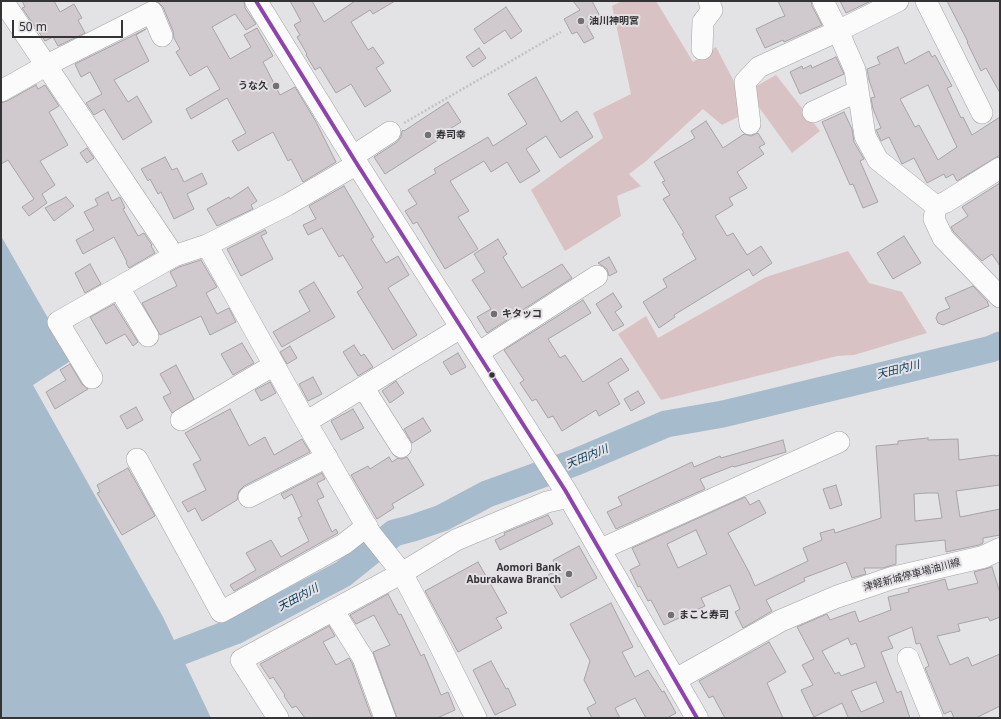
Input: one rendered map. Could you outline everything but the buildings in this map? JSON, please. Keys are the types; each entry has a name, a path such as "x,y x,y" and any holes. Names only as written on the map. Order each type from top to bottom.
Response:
{"main road":[{"path":"256,1 354,161 545,458 697,718"},
{"name":"津軽新城停車場油川線","path":"675,680 780,621 836,597 892,578 983,557 1000,549"}],"street":[{"path":"3,1 174,256"},
{"path":"702,49 704,22 712,10 709,1"},
{"path":"823,1 855,70 865,136 878,160 936,206"},
{"path":"750,124 745,82 759,67 838,31 898,1"},
{"path":"926,1 982,113"},
{"path":"1,91 152,12 162,36"},
{"path":"813,112 858,91"},
{"path":"92,378 58,322 174,256 207,245 286,205 354,161 390,132"},
{"path":"936,206 946,202 999,171"},
{"path":"936,206 934,219 943,238 1000,297"},
{"path":"207,245 306,422 369,530 399,569 434,634 476,718"},
{"path":"478,354 597,276"},
{"path":"119,288 148,336"},
{"path":"306,422 462,327"},
{"path":"181,420 274,365"},
{"path":"363,387 401,448"},
{"path":"600,550 839,442"},
{"path":"249,498 326,457"},
{"path":"137,459 221,612 369,530"},
{"path":"278,718 241,660 333,610 399,569 456,540 567,494"},
{"path":"333,610 363,658 385,718"},
{"path":"908,658 932,718"}],"path":[{"path":"390,132 561,32"}],"shaded area":[{"path":"622,1 656,1 693,62 716,47 742,97 742,115 722,125 703,109 645,162 629,174 641,186 617,196 621,216 565,251 531,190 603,138 593,113 631,94 612,6"},
{"path":"776,75 820,131 792,153 753,99 753,88"},
{"path":"848,251 869,283 902,292 927,333 854,355 837,356 661,400 618,334 646,316 658,338 766,277"}],"water":[{"path":"1,236 72,360 33,385 163,617 211,718 1,718"}],"waterway":[{"name":"天田内川","path":"180,652 235,631 343,574 394,533 442,518 487,494 576,462 666,424 723,414 991,349 1000,345"}],"transit line":[{"path":"256,1 357,164 565,490 697,718"}],"place":[{"name":"油川神明宮","path":"581,21"},
{"name":"うな久","path":"276,86"},
{"name":"寿司幸","path":"428,135"},
{"name":"キタッコ","path":"494,314"},
{"name":"Aomori Bank Aburakawa Branch","path":"569,574"},
{"name":"まこと寿司","path":"671,615"}]}
